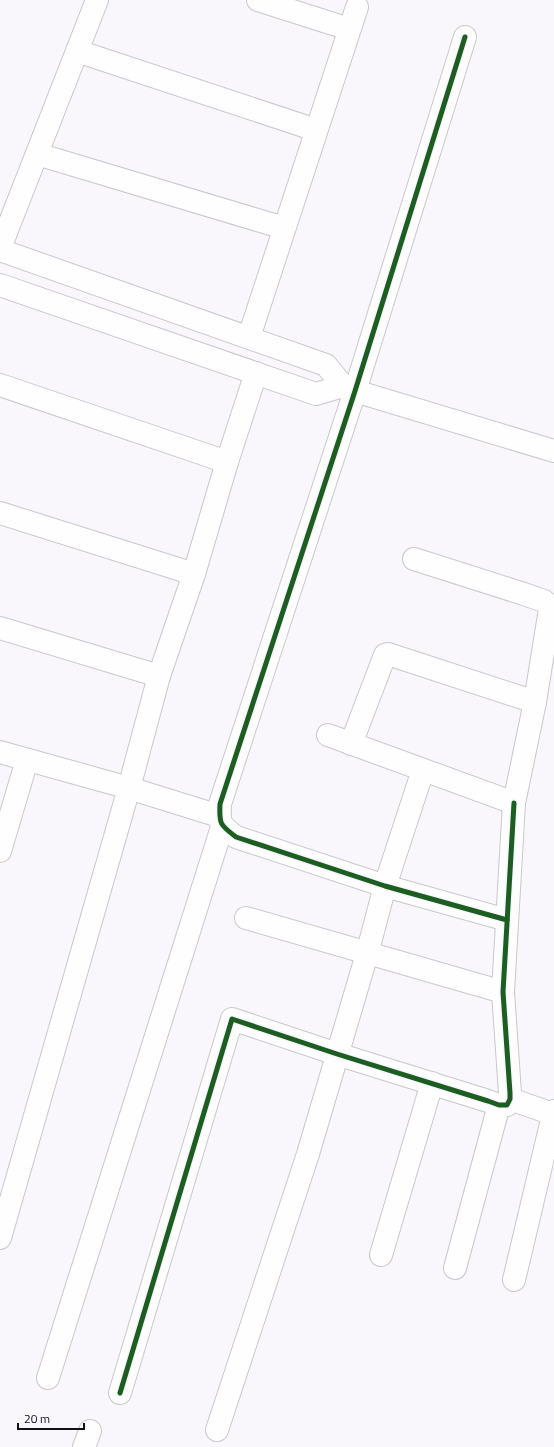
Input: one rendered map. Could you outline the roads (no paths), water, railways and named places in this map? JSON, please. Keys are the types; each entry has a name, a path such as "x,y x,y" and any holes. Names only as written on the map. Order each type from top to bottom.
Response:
{"street":[{"path":"97,0 0,249 326,365 349,389"},
{"path":"258,0 349,29"},
{"path":"249,337 357,7"},
{"path":"48,1378 221,821 220,804 349,389 465,37"},
{"path":"77,51 316,130"},
{"path":"37,154 284,228"},
{"path":"0,285 316,394 349,389 554,451"},
{"path":"169,343 178,313"},
{"path":"0,1238 129,788 159,676 194,574 227,462 256,373"},
{"path":"0,385 227,462"},
{"path":"0,513 194,574"},
{"path":"414,559 524,594 544,602 549,605 550,609 535,702 514,803 503,992 505,1102 455,1268"},
{"path":"0,628 159,676"},
{"path":"351,744 385,655 388,654 535,702"},
{"path":"328,735 514,803"},
{"path":"0,752 129,788 221,821 236,837 385,886 507,920"},
{"path":"0,851 26,760"},
{"path":"217,1430 308,1154 367,954 385,886 423,770"},
{"path":"246,918 503,992"},
{"path":"120,1392 232,1019 337,1054 432,1083 505,1102 553,1112 514,1280"},
{"path":"380,1255 432,1083"}]}
